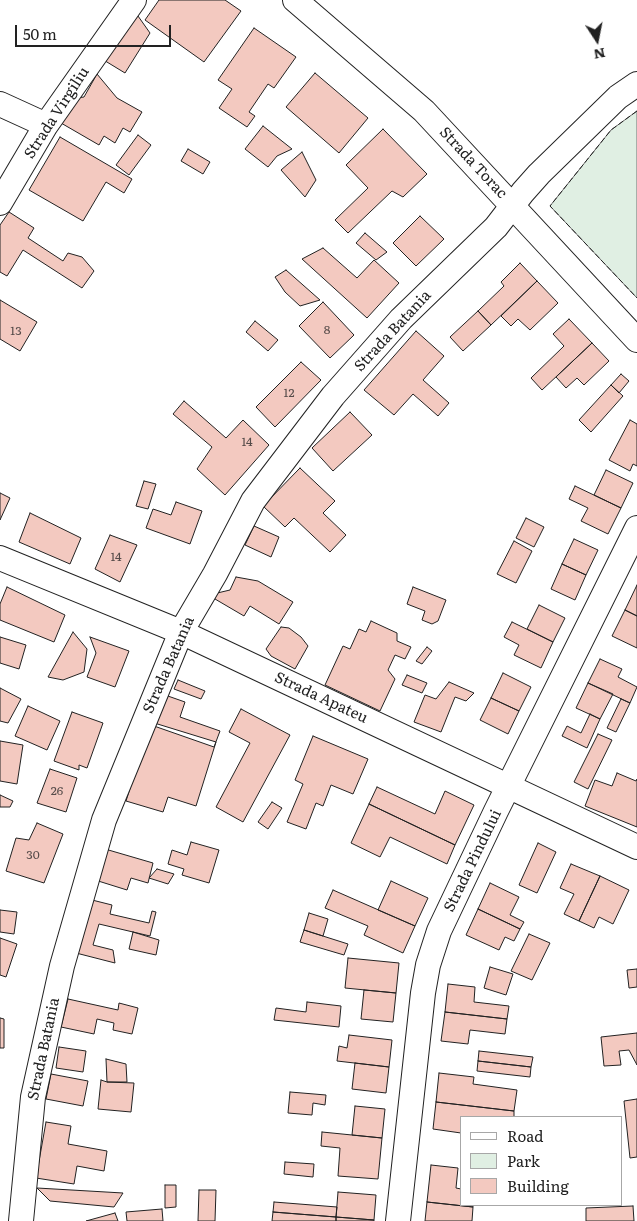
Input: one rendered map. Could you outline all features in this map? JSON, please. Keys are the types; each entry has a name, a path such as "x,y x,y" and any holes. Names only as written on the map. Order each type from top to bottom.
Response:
{"street":[{"name":"Strada Torac","path":"295,0 424,111 637,340"},
{"name":"Strada Virgiliu","path":"0,204 46,126 127,2"},
{"name":"Strada Batania","path":"21,1221 33,1097 62,966 104,820 181,632 215,574 253,501 333,396 401,319 496,227 539,174 618,97 637,84"},
{"path":"0,104 46,126"},
{"name":"Strada Pindului","path":"398,1221 428,964 439,931 637,528"},
{"name":"Strada Apateu","path":"0,558 181,632 637,847"}],"green space":[{"path":"637,111 637,298 550,206 611,130"}],"building":[{"path":"159,0 225,0 241,11 204,62 145,20"},
{"path":"129,14 138,16 150,33 125,73 102,59"},
{"path":"254,28 296,57 274,88 268,84 249,112 255,116 247,127 219,108 232,89 218,80"},
{"path":"315,73 368,118 339,153 286,107"},
{"path":"97,74 117,98 142,112 130,132 123,128 115,143 104,136 99,145 61,123 76,98 84,97"},
{"path":"263,126 292,149 277,156 268,167 245,149"},
{"path":"383,129 427,174 403,197 392,191 348,233 335,220 368,188 346,165"},
{"path":"138,135 151,145 129,175 116,165"},
{"path":"60,137 132,179 124,193 106,182 83,221 29,190"},
{"path":"188,149 210,162 203,174 181,161"},
{"path":"302,152 316,180 305,197 281,170"},
{"path":"9,212 34,228 28,238 63,261 68,253 82,257 94,271 82,288 23,250 7,276 0,272 0,225"},
{"path":"420,216 444,239 416,266 393,243"},
{"path":"365,233 387,252 376,260 356,243"},
{"path":"323,248 357,278 374,260 399,283 367,318 302,259"},
{"path":"520,263 537,281 491,325 478,311 504,286 501,282"},
{"path":"286,270 320,300 300,306 285,292 275,277"},
{"path":"537,281 558,303 530,330 518,319 511,326 501,316"},
{"path":"0,300 37,322 20,351 0,339"},
{"path":"323,302 354,335 330,358 299,326"},
{"path":"478,311 491,325 463,351 450,337"},
{"path":"569,319 592,343 542,390 531,378 564,346 553,334"},
{"path":"255,321 278,340 268,351 246,332"},
{"path":"416,331 444,356 423,380 449,403 438,416 413,394 394,415 364,390"},
{"path":"592,343 609,361 584,385 577,378 566,388 556,377"},
{"path":"301,362 321,380 275,427 256,407"},
{"path":"621,374 629,381 619,393 611,385"},
{"path":"611,385 623,396 591,432 579,420"},
{"path":"184,401 226,438 243,420 269,445 225,495 197,469 212,447 173,414"},
{"path":"350,412 372,435 333,471 312,448"},
{"path":"630,420 637,424 637,466 633,464 630,471 609,460"},
{"path":"300,468 335,501 323,513 346,535 330,552 294,518 285,527 263,506"},
{"path":"606,470 633,483 621,508 594,495"},
{"path":"144,481 156,484 148,509 136,506"},
{"path":"575,486 621,508 608,534 581,521 588,508 569,499"},
{"path":"0,493 10,498 0,520"},
{"path":"176,502 202,511 190,544 146,528 153,509 171,515"},
{"path":"30,513 81,538 70,564 19,542"},
{"path":"526,518 544,527 534,547 516,538"},
{"path":"254,526 279,537 271,557 245,545"},
{"path":"110,535 137,545 120,582 95,569"},
{"path":"574,539 598,550 586,575 562,564"},
{"path":"514,541 532,551 516,583 497,574"},
{"path":"562,564 586,575 575,600 551,589"},
{"path":"236,577 258,581 293,602 279,624 250,606 244,616 215,599 213,594 230,590"},
{"path":"637,585 637,616 625,610"},
{"path":"7,587 65,615 54,642 0,620 0,604"},
{"path":"413,587 446,600 438,621 432,624 422,620 425,611 407,604"},
{"path":"539,605 565,618 553,642 527,629"},
{"path":"625,610 637,616 637,648 612,636"},
{"path":"371,621 397,633 397,641 411,647 405,659 395,655 388,670 395,679 380,711 325,685 343,646 350,649 359,629 366,632"},
{"path":"512,622 553,642 541,668 514,655 519,645 504,637"},
{"path":"281,627 289,628 301,637 308,646 295,669 271,656 266,649"},
{"path":"73,632 87,649 84,672 63,680 48,677"},
{"path":"0,637 26,645 19,669 0,663"},
{"path":"90,637 129,651 115,687 87,677 96,653"},
{"path":"427,647 432,651 422,664 416,661"},
{"path":"600,659 622,669 618,677 637,687 630,703 588,683"},
{"path":"503,673 531,687 519,711 491,698"},
{"path":"407,675 427,683 422,693 402,685"},
{"path":"178,680 205,691 201,699 174,689"},
{"path":"449,682 474,693 466,701 455,697 441,732 414,722 425,695 436,699"},
{"path":"588,683 613,694 600,719 576,708"},
{"path":"0,688 21,699 8,723 0,721"},
{"path":"165,695 185,702 180,717 220,731 214,747 154,726"},
{"path":"491,698 519,711 508,734 480,720"},
{"path":"621,699 630,703 616,732 607,728"},
{"path":"28,706 60,721 47,750 15,736"},
{"path":"241,709 290,735 243,822 216,807 250,743 229,732"},
{"path":"72,712 103,723 87,768 79,765 79,770 54,761"},
{"path":"590,714 600,719 587,748 562,736 567,726 581,733"},
{"path":"151,722 216,742 196,806 168,797 163,812 126,801"},
{"path":"598,734 612,740 588,789 574,782"},
{"path":"313,736 368,759 353,794 331,785 323,806 316,803 306,829 287,822 303,784 295,780"},
{"path":"0,741 23,745 17,784 0,781"},
{"path":"50,769 77,778 66,812 37,803"},
{"path":"617,773 636,781 637,779 637,827 585,806 595,780 612,786"},
{"path":"377,787 435,814 445,791 474,805 455,845 369,804"},
{"path":"0,795 13,801 10,807 0,807"},
{"path":"272,802 282,808 268,829 258,822"},
{"path":"369,804 455,845 447,864 390,837 380,857 351,843"},
{"path":"37,823 63,834 44,883 6,871 16,838 29,840"},
{"path":"191,842 219,850 209,883 182,875 184,869 168,864 172,850 187,855"},
{"path":"538,843 556,852 537,893 519,885"},
{"path":"105,849 153,863 148,883 131,878 127,890 95,880"},
{"path":"571,864 600,876 579,921 564,914 574,894 560,888"},
{"path":"157,869 174,874 168,884 149,878"},
{"path":"600,876 629,890 613,924 599,917 594,928 579,921"},
{"path":"391,881 428,898 415,926 378,910"},
{"path":"490,883 519,897 510,915 524,922 520,929 478,909"},
{"path":"333,890 415,926 403,953 364,935 368,926 325,908"},
{"path":"88,899 112,905 110,914 149,923 152,911 156,912 150,936 99,924 93,945 113,950 115,963 76,953"},
{"path":"478,909 520,929 514,941 505,937 499,950 466,935"},
{"path":"0,910 17,912 14,934 0,932"},
{"path":"309,913 328,919 323,936 304,930"},
{"path":"304,930 348,944 344,955 300,942"},
{"path":"133,932 159,940 156,955 129,949"},
{"path":"529,934 550,943 532,980 511,971"},
{"path":"0,938 17,944 6,977 0,975"},
{"path":"348,958 399,963 396,993 345,988"},
{"path":"490,967 513,974 506,995 484,988"},
{"path":"637,969 637,987 629,988 627,970"},
{"path":"448,984 475,987 474,1002 509,1006 507,1019 445,1012"},
{"path":"364,990 396,993 393,1022 361,1019"},
{"path":"68,999 118,1010 119,1003 138,1008 132,1034 113,1030 114,1023 97,1019 94,1034 61,1027"},
{"path":"307,1002 341,1006 339,1027 274,1020 276,1008 306,1012"},
{"path":"445,1012 507,1019 505,1034 470,1030 468,1044 441,1041"},
{"path":"0,1018 4,1019 4,1048 0,1048"},
{"path":"637,1033 637,1065 629,1050 619,1051 621,1065 604,1066 601,1037"},
{"path":"349,1035 392,1040 389,1067 337,1061 339,1046 347,1048"},
{"path":"59,1047 86,1051 83,1072 56,1068"},
{"path":"479,1051 533,1057 531,1067 478,1061"},
{"path":"106,1059 126,1064 127,1082 107,1082"},
{"path":"478,1061 531,1067 530,1077 477,1071"},
{"path":"355,1063 389,1067 386,1093 352,1089"},
{"path":"439,1073 474,1077 473,1084 517,1090 514,1111 436,1102"},
{"path":"51,1074 88,1081 83,1106 46,1099"},
{"path":"101,1080 134,1083 131,1112 98,1109"},
{"path":"290,1092 326,1095 325,1105 313,1103 312,1115 288,1113"},
{"path":"637,1099 637,1157 630,1158 624,1101"},
{"path":"436,1102 514,1111 514,1116 460,1116 460,1133 433,1129"},
{"path":"355,1106 385,1109 382,1138 352,1135"},
{"path":"46,1122 71,1126 68,1144 107,1151 104,1171 77,1166 74,1184 36,1178"},
{"path":"322,1132 382,1138 378,1179 338,1176 340,1148 321,1146"},
{"path":"285,1162 314,1164 313,1177 284,1174"},
{"path":"431,1165 458,1168 456,1188 460,1189 460,1206 427,1202"},
{"path":"165,1185 176,1185 176,1207 165,1208"},
{"path":"37,1188 123,1193 114,1207 50,1201"},
{"path":"199,1190 216,1190 215,1221 198,1221"},
{"path":"338,1192 376,1195 374,1220 336,1217"},
{"path":"274,1202 337,1207 336,1217 273,1212"},
{"path":"427,1202 473,1207 472,1221 425,1221"},
{"path":"633,1206 634,1221 586,1221 586,1208"},
{"path":"162,1209 163,1221 127,1221 126,1212"},
{"path":"273,1212 336,1217 336,1221 272,1221"},
{"path":"115,1213 118,1221 86,1221"},
{"path":"336,1217 374,1220 374,1221 336,1221"}],"fence":[{"path":"637,111 611,130 550,206 637,298"}]}
